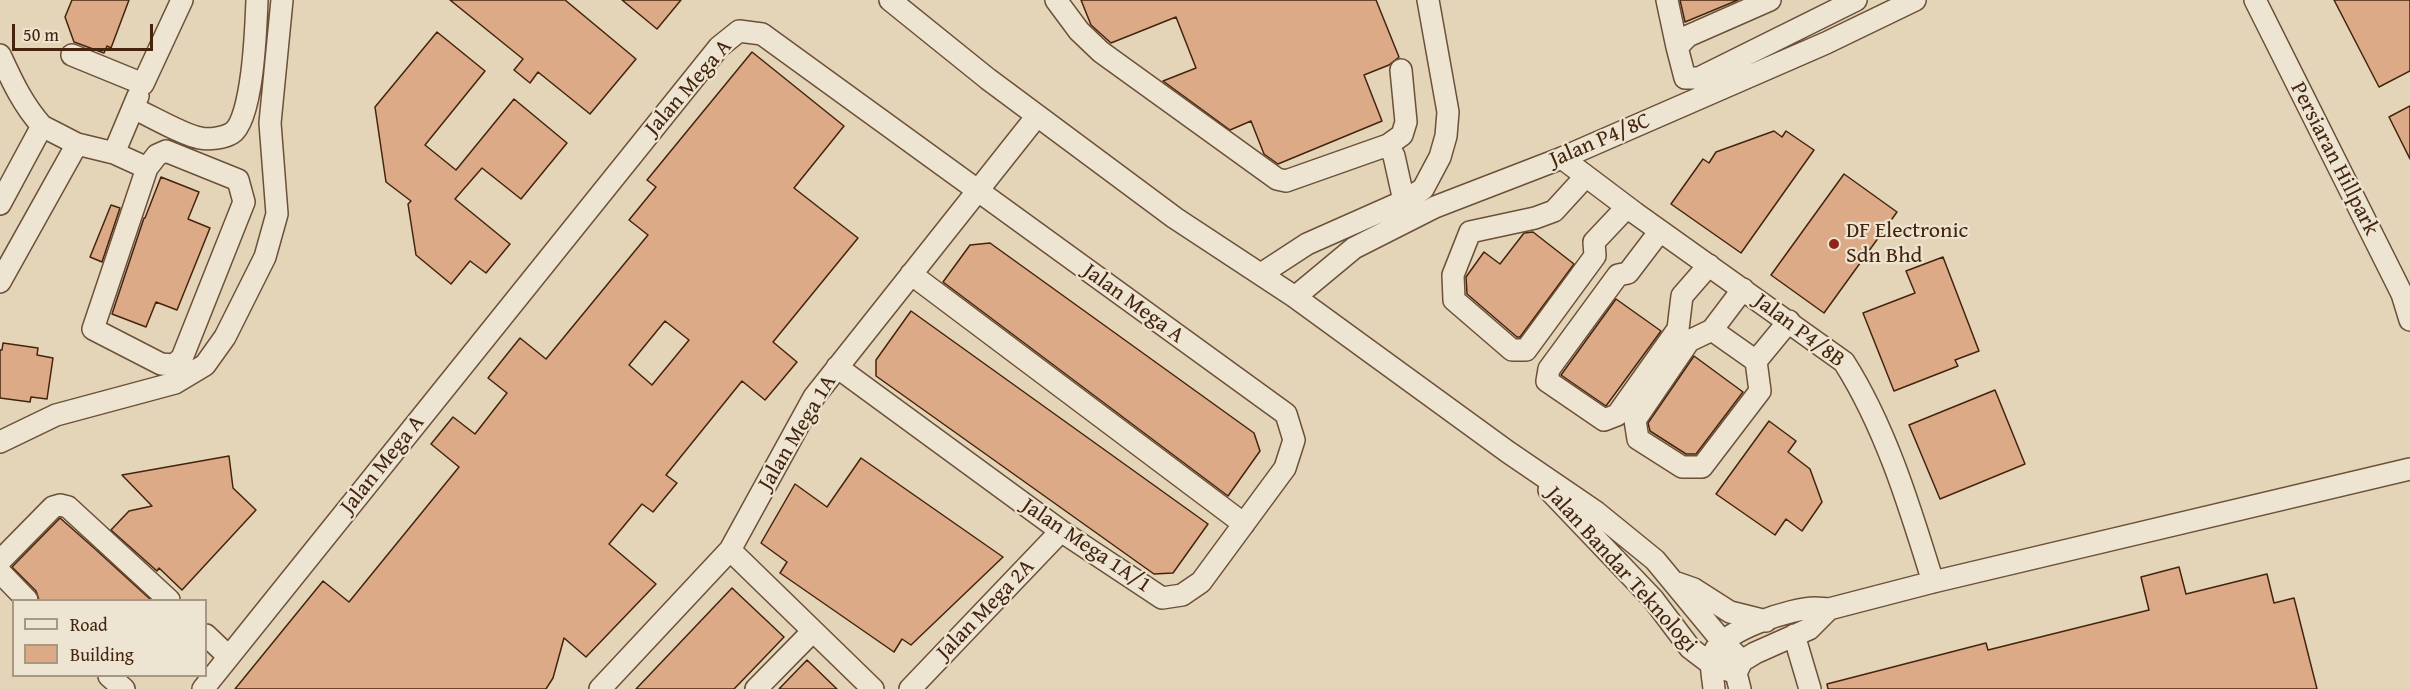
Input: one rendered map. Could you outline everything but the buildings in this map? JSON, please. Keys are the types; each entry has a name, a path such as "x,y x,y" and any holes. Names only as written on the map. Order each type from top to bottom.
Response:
{"street":[{"path":"114,153 182,0"},
{"path":"133,108 200,138 217,138 233,133 243,118 249,98 257,0"},
{"path":"0,442 56,415 176,383 205,364 225,337 265,257 277,214 270,123 282,0"},
{"path":"890,0 1037,116 1175,218 1295,297 1369,353 1522,461"},
{"path":"1056,0 1079,31 1101,52 1276,179 1286,181 1388,145 1402,135 1406,122 1401,70"},
{"path":"1261,274 1307,244 1404,201 1423,189 1440,157 1446,136 1448,112 1428,0"},
{"path":"1667,0 1685,78 1699,78 1856,0"},
{"path":"1677,47 1688,36 1770,0"},
{"name":"Jalan P4/8C","path":"1295,297 1354,248 1435,207 1562,158 1826,43 1915,0"},
{"name":"Persiaran Hillpark","path":"2254,0 2402,294 2410,320"},
{"name":"Jalan Mega A","path":"202,689 719,47 739,31 762,34 1286,414 1294,440"},
{"path":"0,55 15,89 42,126 77,144 114,153 147,168"},
{"path":"72,55 143,84"},
{"name":"Jalan Mega 1A","path":"600,689 730,550 814,397 1037,116"},
{"path":"0,204 42,126"},
{"path":"0,282 77,144"},
{"path":"1388,145 1394,156 1404,201"},
{"path":"166,152 238,180 243,192 244,202 182,358 174,365 162,364 93,329 147,168 157,155 166,152"},
{"name":"Jalan P4/8B","path":"1562,158 1660,231 1845,362 1860,386 1915,523 1933,582"},
{"path":"1586,176 1554,211 1535,218 1470,232 1453,275 1454,300 1512,350 1526,350 1595,256 1594,242 1627,207"},
{"path":"1660,231 1628,273 1618,275 1549,369 1547,381 1604,420 1617,416 1678,329 1682,296 1709,265"},
{"path":"911,273 1244,524"},
{"path":"1743,289 1712,330 1689,340 1635,420 1638,439 1682,468 1702,467 1760,391 1756,361 1789,321"},
{"path":"1712,330 1756,361"},
{"name":"Jalan Mega 1A/1","path":"837,367 1061,531 1162,598 1182,595 1201,582 1285,468 1294,440"},
{"path":"1739,674 1794,635 1819,622 1829,609 1933,582 2402,471 2410,455"},
{"name":"Jalan Bandar Teknologi","path":"1522,461 1596,512 1655,560 1722,641 1739,674"},
{"name":"Jalan Bandar Teknologi","path":"1522,461 1653,599 1690,648 1711,664 1739,674"},
{"path":"0,561 53,507 60,505 68,507 168,599"},
{"name":"Jalan Mega 2A","path":"910,689 1061,531"},
{"path":"730,550 873,689"},
{"path":"0,573 26,599"},
{"path":"1673,583 1694,589 1730,612 1766,621"},
{"name":"Jalan Bandar Teknologi","path":"1714,689 1711,664 1714,652 1722,641 1740,631 1794,611 1829,609"},
{"path":"756,689 813,631"},
{"path":"1794,635 1810,689"},
{"path":"207,636 228,656"},
{"path":"111,677 124,689"}],"place":[{"name":"DF Electronic Sdn Bhd","path":"1834,244"}]}
